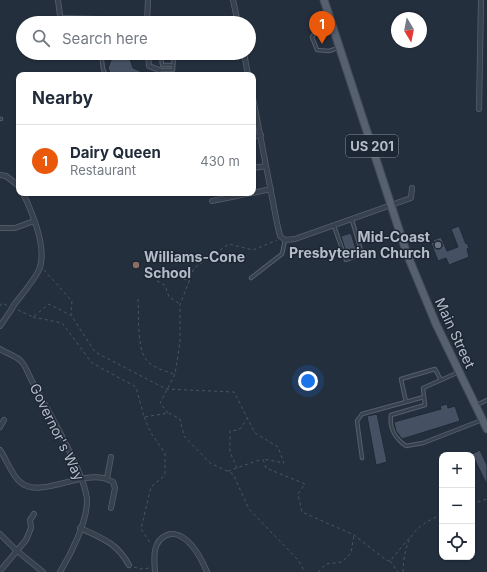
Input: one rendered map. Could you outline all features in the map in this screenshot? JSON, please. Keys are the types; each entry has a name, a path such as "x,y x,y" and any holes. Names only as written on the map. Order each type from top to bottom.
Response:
{"main road":[{"name":"US 201","path":"324,0 390,206"},
{"name":"Main Street","path":"390,206 422,292 458,372 485,424"}],"street":[{"path":"58,0 60,16"},
{"path":"147,16 148,0"},
{"path":"233,0 236,16"},
{"path":"479,109 482,0"},
{"path":"149,60 150,66 160,70"},
{"path":"245,60 247,72"},
{"path":"256,112 277,223 280,236 285,240 295,239 352,220 411,198 412,188"},
{"path":"256,136 261,135"},
{"path":"256,168 266,166"},
{"path":"0,175 6,176 16,184"},
{"path":"256,192 271,189"},
{"path":"0,326 40,266 42,259 41,248 34,221 24,196"},
{"path":"212,201 237,196"},
{"path":"0,228 14,228 34,221"},
{"name":"Governor's Way","path":"0,349 21,361 50,413 81,478 87,501 85,518 67,560 60,572"},
{"path":"0,427 4,420"},
{"path":"0,450 13,472 25,485 32,488 81,478 107,478 113,482 115,488 111,508"},
{"path":"107,478 111,457"},
{"path":"0,571 16,550 21,548 26,540 31,528 30,520 34,514"},
{"path":"80,528 105,539 122,553 129,565"},
{"path":"0,534 16,550 43,572"},
{"path":"155,570 155,549 160,537 171,534 182,537 199,555 207,572"}],"lane":[{"path":"333,27 314,34 312,37 317,50 329,51 340,48"},
{"path":"102,60 104,72"},
{"path":"162,60 162,65 173,65"},
{"path":"160,70 173,70 173,60"},
{"path":"334,226 346,260 362,254 352,220"},
{"path":"251,278 282,254 284,251 285,240"},
{"path":"406,402 401,379 435,369 441,380"},
{"path":"458,372 423,388 425,405 391,415 390,421 395,438 406,446 423,443 485,424"},
{"path":"362,458 357,421 362,414 424,397"},
{"path":"476,406 487,400"}],"path":[{"path":"279,239 253,250 229,244 194,268 190,282 180,305 180,342 175,374 160,403 169,413 180,420 184,436 210,463 232,474 249,510 298,560 305,572"},
{"path":"40,266 72,301 71,315"},
{"path":"177,269 183,279 190,282"},
{"path":"157,281 165,286 169,297 180,305"},
{"path":"138,299 140,337 145,358 159,368 175,374"},
{"path":"0,306 2,303 7,305"},
{"path":"34,317 49,304 71,315 95,352 166,389 234,392 255,433 278,447 284,463 263,458 227,471"},
{"path":"12,308 34,317 62,323 92,363 136,387 144,417 151,433 164,453 165,475 151,487 142,529 155,549"},
{"path":"144,417 169,413"},
{"path":"237,468 230,452 230,432 239,430 247,419"},
{"path":"263,458 266,468 305,484 298,494 302,512 354,535 386,560 390,561 398,572"},
{"path":"475,503 487,499"},
{"path":"390,561 426,521 439,516"},
{"path":"318,572 326,564 342,562 350,553 354,535"},
{"path":"403,572 405,551 410,537"},
{"path":"129,565 141,569 155,570"}],"building":[{"path":"111,60 130,60 133,68 142,72 110,72 108,68"},
{"name":"Mid-Coast Presbyterian Church","path":"459,226 469,248 467,249 469,257 449,265 446,258 438,261 431,243 434,242 433,240 441,237 447,251 458,247 451,229"},
{"path":"351,233 357,253 347,256 341,236"},
{"path":"447,404 448,408 455,406 460,421 402,439 396,431 394,422 441,409 440,406"},
{"path":"377,414 387,462 376,465 367,416"},
{"path":"480,450 487,465 487,485 475,460 475,452"}],"place":[{"name":"Dairy Queen","path":"322,44"},
{"name":"Mid-Coast Presbyterian Church","path":"438,245"},
{"name":"Williams-Cone School","path":"136,265"}]}
